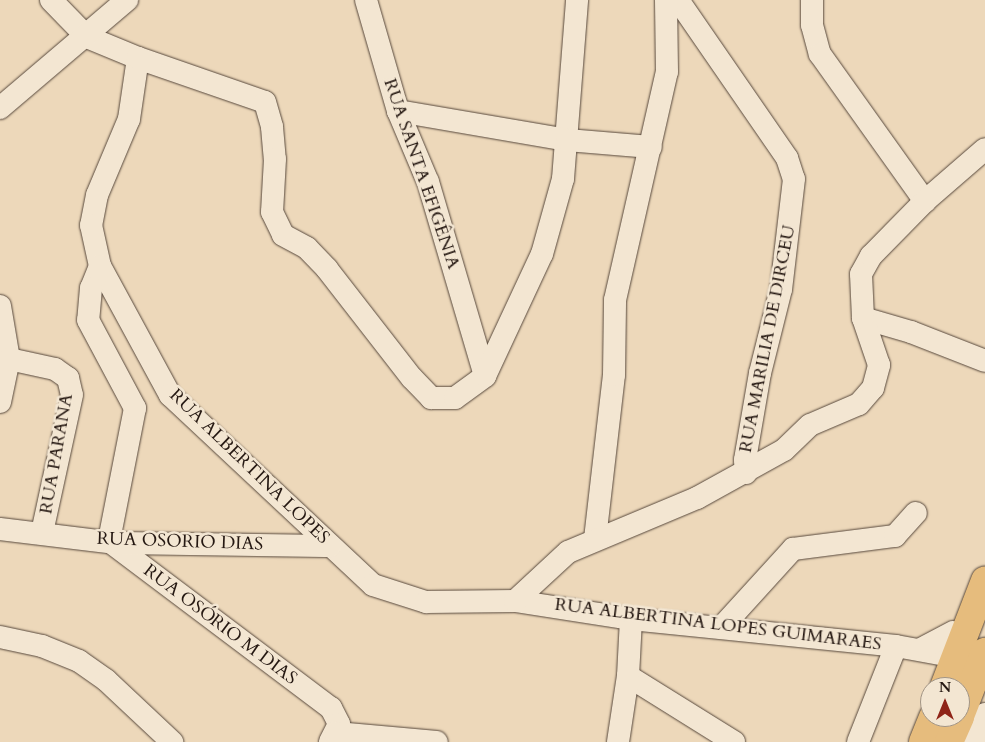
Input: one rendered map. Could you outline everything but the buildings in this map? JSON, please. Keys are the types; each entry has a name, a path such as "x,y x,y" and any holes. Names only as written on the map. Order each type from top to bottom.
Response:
{"main road":[{"path":"946,677 954,643 985,581"},
{"path":"970,690 985,652"},
{"path":"923,742 930,727"},
{"path":"949,742 955,727"}],"street":[{"path":"51,0 86,37 138,58 265,102 275,159 272,212 283,235 307,248 327,269 412,378 431,398 455,398 484,376 542,254 562,179 567,140 577,0"},
{"path":"0,108 86,37 127,0"},
{"name":"RUA SANTA EFIGÊNIA","path":"366,0 398,111 428,182 484,376"},
{"path":"595,539 614,375 615,300 667,72 666,0"},
{"name":"RUA MARILIA DE DIRCEU","path":"678,0 787,158 794,179 781,289 760,372 745,460 746,473"},
{"path":"812,0 812,25 820,54 925,201"},
{"name":"RUA ALBERTINA LOPES","path":"138,58 129,119 98,195 91,225 100,266 170,395 373,585 426,602 515,601"},
{"path":"398,111 567,140 651,147"},
{"path":"515,601 568,552 595,539 697,498 746,473 784,450 810,425 859,404 873,388 879,365 863,318 861,274 871,256 925,201 985,149"},
{"path":"100,266 92,288 88,320 135,408 109,541"},
{"path":"0,306 9,359 0,402"},
{"path":"863,318 911,332 985,361"},
{"name":"RUA PARANA","path":"9,359 55,369 68,378 72,394 42,532"},
{"path":"721,628 793,549 895,536 916,513"},
{"name":"RUA OSORIO DIAS","path":"0,529 42,532 109,541 330,546"},
{"name":"RUA OSÓRIO M DIAS","path":"109,541 331,708 339,724 333,737"},
{"name":"RUA ALBERTINA LOPES GUIMARAES","path":"515,601 631,619 896,646 921,649 945,655 954,643 985,652"},
{"path":"618,742 628,676 631,619"},
{"path":"0,637 42,646 79,660 106,680 172,742"},
{"path":"858,742 896,646"},
{"path":"628,676 708,736 734,742"},
{"path":"974,742 985,714"},
{"path":"333,737 437,742"}]}
